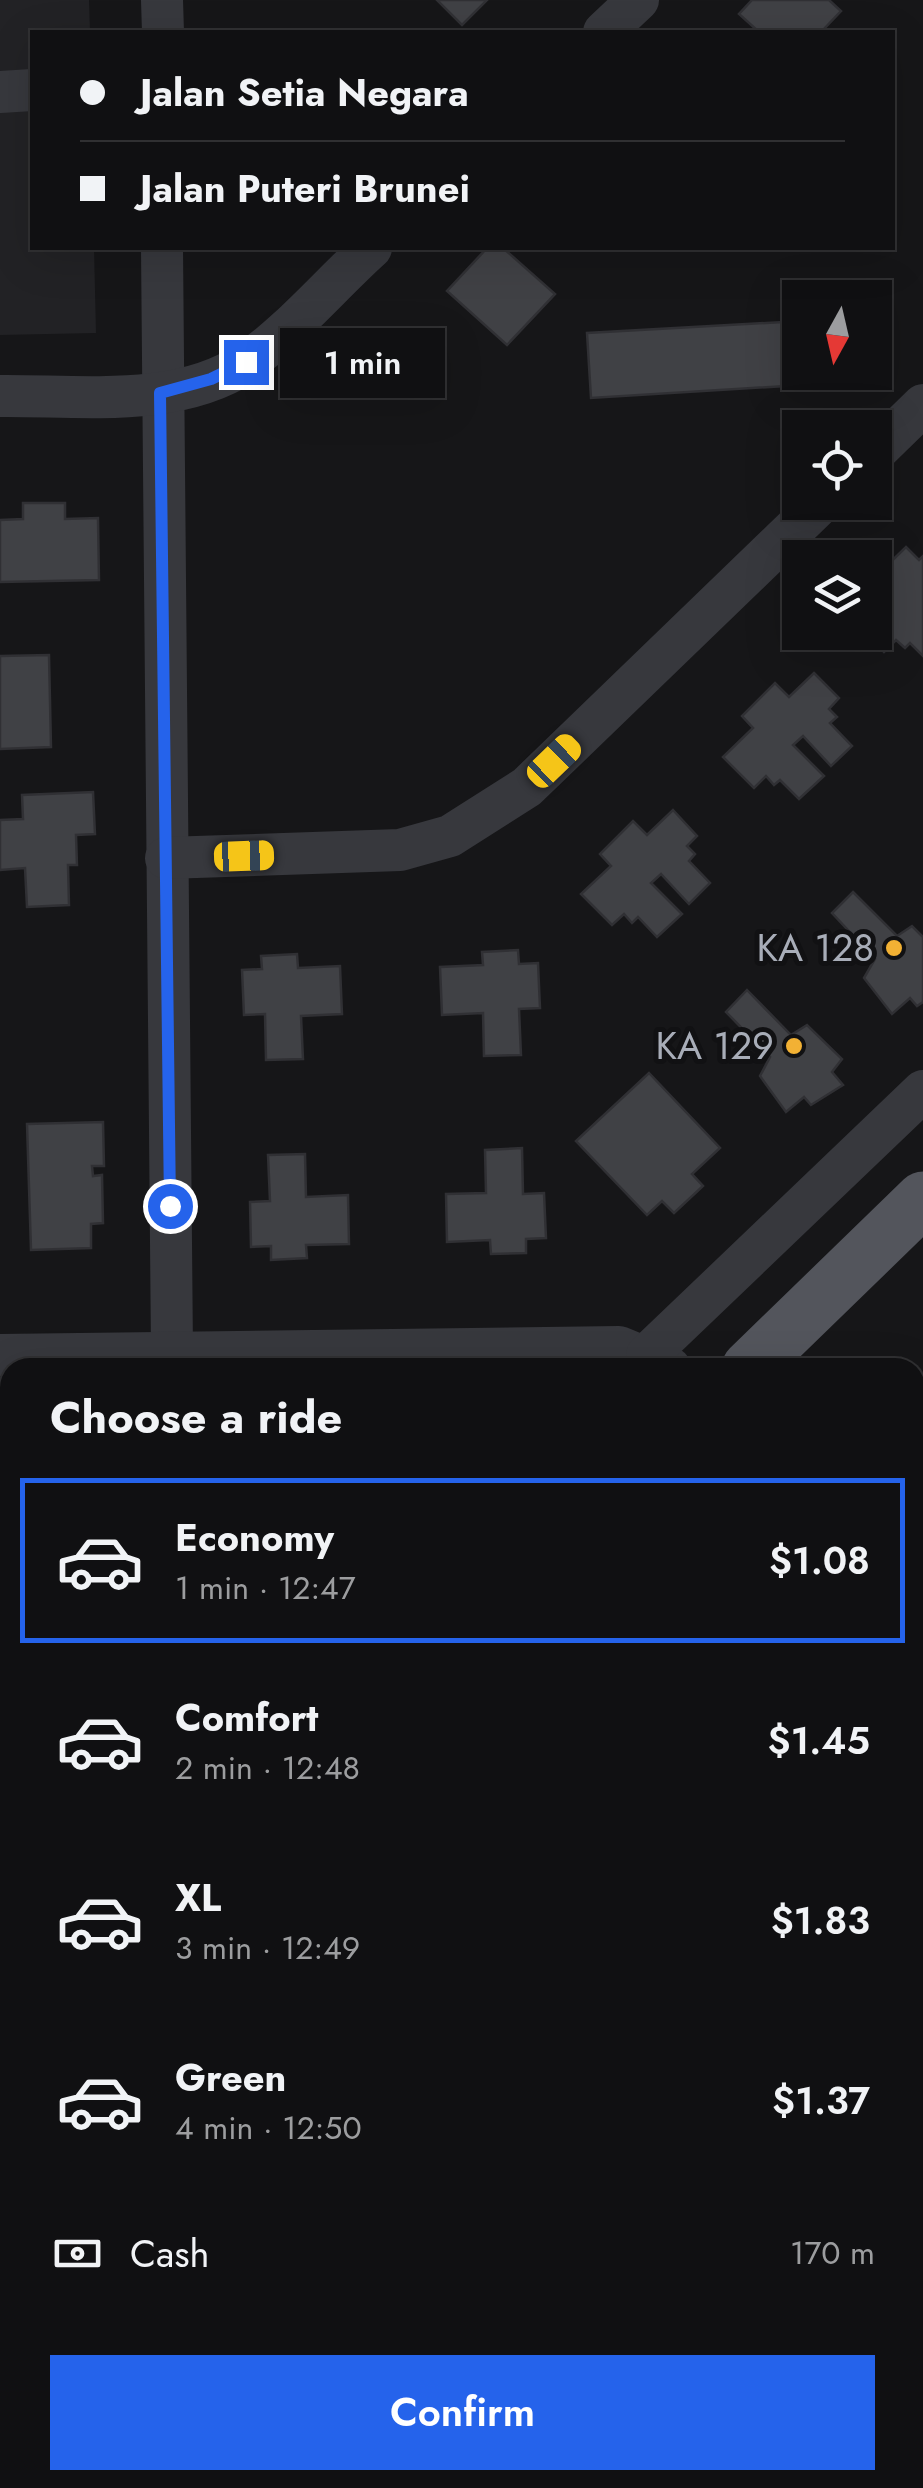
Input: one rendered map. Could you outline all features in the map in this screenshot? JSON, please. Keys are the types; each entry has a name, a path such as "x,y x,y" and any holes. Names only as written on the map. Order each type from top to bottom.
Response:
{"main road":[{"path":"759,1358 923,1199"}],"street":[{"path":"162,0 163,30"},
{"path":"606,30 638,0"},
{"path":"0,92 30,90"},
{"path":"162,250 160,393 172,1352"},
{"path":"0,396 160,393 211,379 246,362 369,250"},
{"path":"892,435 923,405"},
{"path":"166,858 400,850 450,836 527,787 803,520"},
{"path":"661,1358 923,1091"},
{"path":"0,1355 619,1347 650,1358"}],"shaded area":[{"path":"0,0 89,0 90,30 30,30 30,250 94,250 96,333 0,335"}],"building":[{"path":"437,0 487,0 462,25"},
{"path":"752,0 829,0 841,11 823,30 757,30 739,14"},
{"path":"485,250 505,250 555,294 507,345 447,291"},
{"path":"782,322 782,386 591,398 587,333"},
{"path":"23,503 65,503 65,519 98,518 99,580 0,582 0,520 23,519"},
{"path":"906,547 919,560 923,556 923,656 910,643 905,648 896,640 892,644 892,561"},
{"path":"49,655 51,747 0,749 0,656"},
{"path":"814,673 839,698 829,709 837,717 830,723 852,746 831,766 803,736 793,745 824,776 799,799 780,780 774,785 766,776 754,788 723,757 753,728 742,716 775,683 789,697"},
{"path":"93,792 95,834 76,835 77,865 68,865 69,905 27,907 25,868 0,870 0,820 23,819 22,795"},
{"path":"673,810 697,836 687,846 695,854 689,861 710,883 689,904 661,874 651,883 682,914 657,937 638,917 632,923 624,914 612,925 581,894 611,866 600,854 633,821 647,835"},
{"name":"KA 128","path":"853,892 897,936 912,926 923,937 923,1002 917,1006 910,998 892,1014 864,978 875,959 832,913"},
{"path":"518,950 519,964 538,963 540,1008 519,1009 521,1055 484,1056 483,1013 442,1015 440,967 483,965 482,952"},
{"path":"297,954 298,968 340,966 342,1014 301,1016 303,1059 266,1060 265,1014 244,1015 242,970 262,969 261,956"},
{"name":"KA 129","path":"747,990 791,1035 807,1025 842,1059 832,1072 843,1085 811,1105 804,1097 786,1112 760,1076 770,1057 726,1012"},
{"path":"649,1073 720,1148 692,1174 703,1186 674,1213 662,1201 647,1215 576,1141"},
{"path":"103,1122 104,1166 92,1166 93,1176 102,1175 103,1223 91,1224 91,1248 31,1250 27,1124"},
{"path":"522,1148 523,1194 544,1193 546,1238 526,1239 526,1253 491,1254 490,1240 447,1242 446,1194 486,1193 485,1150"},
{"path":"305,1154 306,1197 348,1195 349,1244 306,1245 307,1258 271,1260 271,1246 251,1247 250,1202 270,1201 268,1155"}],"place":[{"name":"KA 128","path":"894,948"},
{"name":"KA 129","path":"794,1046"}],"route":[{"path":"170,1206 160,393 211,379 246,362"}]}
